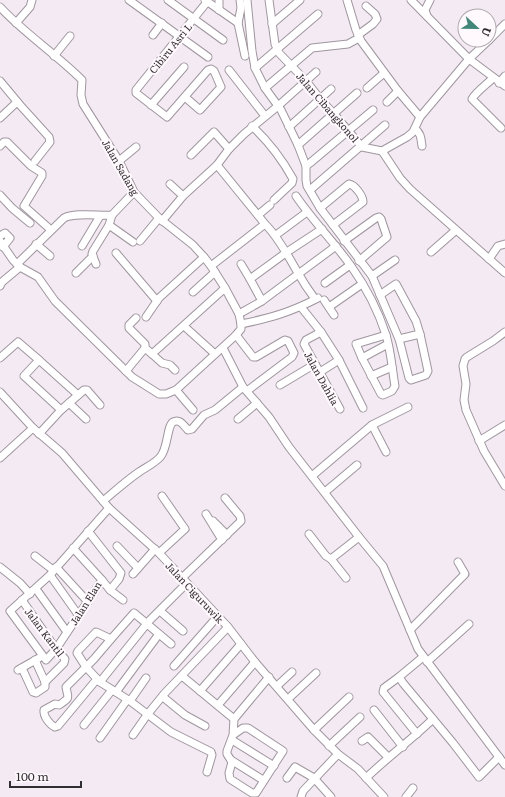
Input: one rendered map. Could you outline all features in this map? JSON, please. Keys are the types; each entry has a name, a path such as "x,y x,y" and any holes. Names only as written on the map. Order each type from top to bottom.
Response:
{"street":[{"path":"16,23 30,7 32,0"},
{"path":"129,0 208,57"},
{"path":"168,0 223,40"},
{"path":"219,0 219,10"},
{"path":"240,0 241,8 238,23 245,56"},
{"path":"247,0 255,68 265,88 278,106 298,145 306,166 306,180 313,198 359,261 372,276 380,295 399,339 409,378 414,379 426,375 428,371 416,321 396,284 380,295"},
{"path":"269,0 276,49"},
{"path":"272,24 300,0"},
{"path":"346,0 358,37 398,92 420,117"},
{"path":"411,0 470,59 493,78 502,84 505,76"},
{"path":"427,16 425,10 430,0"},
{"path":"206,1 238,23"},
{"name":"Cibiru Asri L","path":"151,105 137,95 136,90 180,36 206,1"},
{"name":"Jalan Sadang","path":"0,6 16,23 82,80 81,95 83,104 119,161 134,192 161,219 193,245 204,257 225,288 239,314 241,324"},
{"path":"265,88 312,48 348,44 358,37 375,23 377,19 366,6"},
{"path":"255,68 318,14"},
{"path":"153,35 162,23"},
{"path":"497,32 505,24"},
{"path":"54,56 70,36"},
{"path":"481,48 420,117 415,128 407,137 382,151 400,178 410,189 505,273"},
{"name":"Jalan Cibangkonol","path":"276,49 306,81 362,147 382,151"},
{"path":"184,66 151,105 168,117 185,97 208,70 212,70 221,87 200,110 185,97"},
{"path":"229,70 265,116"},
{"path":"109,224 137,242 183,196 217,165 229,149 252,126 278,106 316,72"},
{"path":"367,88 384,73"},
{"path":"493,78 472,99 501,128"},
{"path":"0,81 50,140 48,145 35,160"},
{"path":"289,127 331,89"},
{"path":"387,102 398,92"},
{"path":"298,145 358,93"},
{"path":"0,118 17,102"},
{"path":"306,166 373,110"},
{"path":"310,190 362,147 385,125"},
{"path":"252,126 264,137 277,153 292,179 292,183 258,215"},
{"path":"415,128 420,135 422,146"},
{"path":"191,155 214,132 229,149"},
{"path":"0,146 4,142 7,142 31,166 42,173 42,176 24,206 51,230"},
{"path":"119,161 136,147"},
{"path":"193,292 213,269 265,224 217,165"},
{"path":"170,184 183,196"},
{"path":"320,208 349,184 352,185 363,198 363,202 333,225"},
{"path":"96,264 92,252 109,224 112,215 134,192"},
{"path":"296,196 350,265 377,312 386,335 394,388 392,391 384,395 381,394 371,376 356,344 386,335"},
{"path":"1,197 30,223"},
{"path":"276,235 307,212"},
{"path":"1,281 19,265 36,244 64,218 72,214 100,216 112,215"},
{"path":"82,246 100,216"},
{"path":"344,241 376,218 379,217 381,219 387,237 386,239 359,261"},
{"path":"267,226 276,235 287,252 298,274 319,299 329,307 334,315"},
{"path":"250,279 322,229"},
{"path":"431,252 456,230"},
{"path":"0,236 5,234 10,238 2,244 9,256 19,265 38,277 55,301 126,371 138,382 159,394 166,394 176,390 236,335 241,324 274,317 319,299"},
{"path":"36,244 50,256"},
{"path":"489,259 498,246 505,244"},
{"path":"239,314 262,301 336,246"},
{"path":"116,253 157,301"},
{"path":"76,273 93,256"},
{"path":"146,317 157,301 204,257"},
{"path":"372,276 395,260"},
{"path":"241,264 262,301"},
{"path":"325,283 350,265"},
{"path":"329,307 362,284"},
{"path":"152,354 225,288"},
{"path":"301,307 321,332 339,360 363,408"},
{"path":"126,371 144,348 145,344 129,328 136,318"},
{"path":"184,326 216,354"},
{"name":"Jalan Dahlia","path":"321,332 306,340 304,343 340,410"},
{"path":"505,332 467,357 463,363 466,384 464,405 484,451 505,486"},
{"path":"399,339 420,334"},
{"path":"103,501 130,478 161,457 167,446 170,425 178,421 190,430 204,415 215,410 292,357 294,353 288,341 285,340 256,357 253,357 236,335"},
{"path":"0,358 18,342 78,395"},
{"path":"362,358 388,344"},
{"path":"144,348 162,363 170,364 175,370"},
{"path":"223,348 245,389 386,570 416,646 505,765"},
{"path":"39,360 24,376 61,410"},
{"path":"320,372 339,360"},
{"path":"280,385 315,364"},
{"path":"371,376 392,367"},
{"path":"39,434 61,410 85,389 100,404"},
{"path":"176,390 193,410"},
{"name":"Jalan Ciguruwik","path":"0,392 39,434 62,453 109,508 157,551 218,616 329,746 358,769 384,797"},
{"path":"69,403 86,419"},
{"path":"238,419 257,403"},
{"path":"312,476 372,425 408,407"},
{"path":"372,425 386,452"},
{"path":"479,441 505,425"},
{"path":"0,458 33,428"},
{"path":"325,492 357,465"},
{"path":"117,546 136,571 157,551 185,529 162,496"},
{"path":"171,644 146,625 136,614 133,613 86,667 66,687 69,697 68,699 59,705 55,704 43,712 44,715 53,726 58,726 146,625 160,611 184,581 239,524 242,518 225,498"},
{"path":"44,658 10,611 53,571 109,508"},
{"path":"88,531 121,573 120,577 110,590"},
{"path":"309,534 346,578"},
{"path":"331,559 359,537"},
{"name":"Jalan Elan","path":"45,682 45,687 36,693 33,692 20,669 35,660 44,658 56,649 102,580 73,548"},
{"path":"35,556 88,602"},
{"path":"410,630 465,574 458,562"},
{"path":"0,567 33,591 67,632"},
{"path":"53,571 79,616"},
{"path":"102,580 110,590 123,600"},
{"name":"Jalan Kantil","path":"22,600 56,649 65,658 65,661 45,682"},
{"path":"160,611 183,630"},
{"path":"174,666 218,616"},
{"path":"417,734 383,692 384,688 425,659 469,624"},
{"path":"133,735 147,715 228,627"},
{"path":"111,639 96,632 78,651 78,654 86,667 99,680 171,732 211,752 212,755 207,772"},
{"path":"84,726 159,634"},
{"path":"200,691 241,644"},
{"path":"35,660 45,682"},
{"path":"218,705 256,662"},
{"path":"277,686 292,672"},
{"path":"288,699 316,673"},
{"path":"182,676 234,719"},
{"path":"263,780 231,760 227,754 232,737 234,719 269,677"},
{"path":"399,677 479,777 499,757"},
{"path":"100,738 146,678"},
{"path":"163,697 184,715 205,726"},
{"path":"314,730 349,697"},
{"path":"374,710 402,747"},
{"path":"329,746 360,717"},
{"path":"366,778 388,757 402,747 433,719"},
{"path":"231,760 232,764 229,775 232,780 255,794 283,752 282,749 248,728 243,728 232,737"},
{"path":"232,737 274,766"},
{"path":"362,741 368,738 388,757"},
{"path":"301,797 303,791 314,778 338,754"},
{"path":"288,778 295,767 314,778 331,797"},
{"path":"406,797 413,788"}]}
